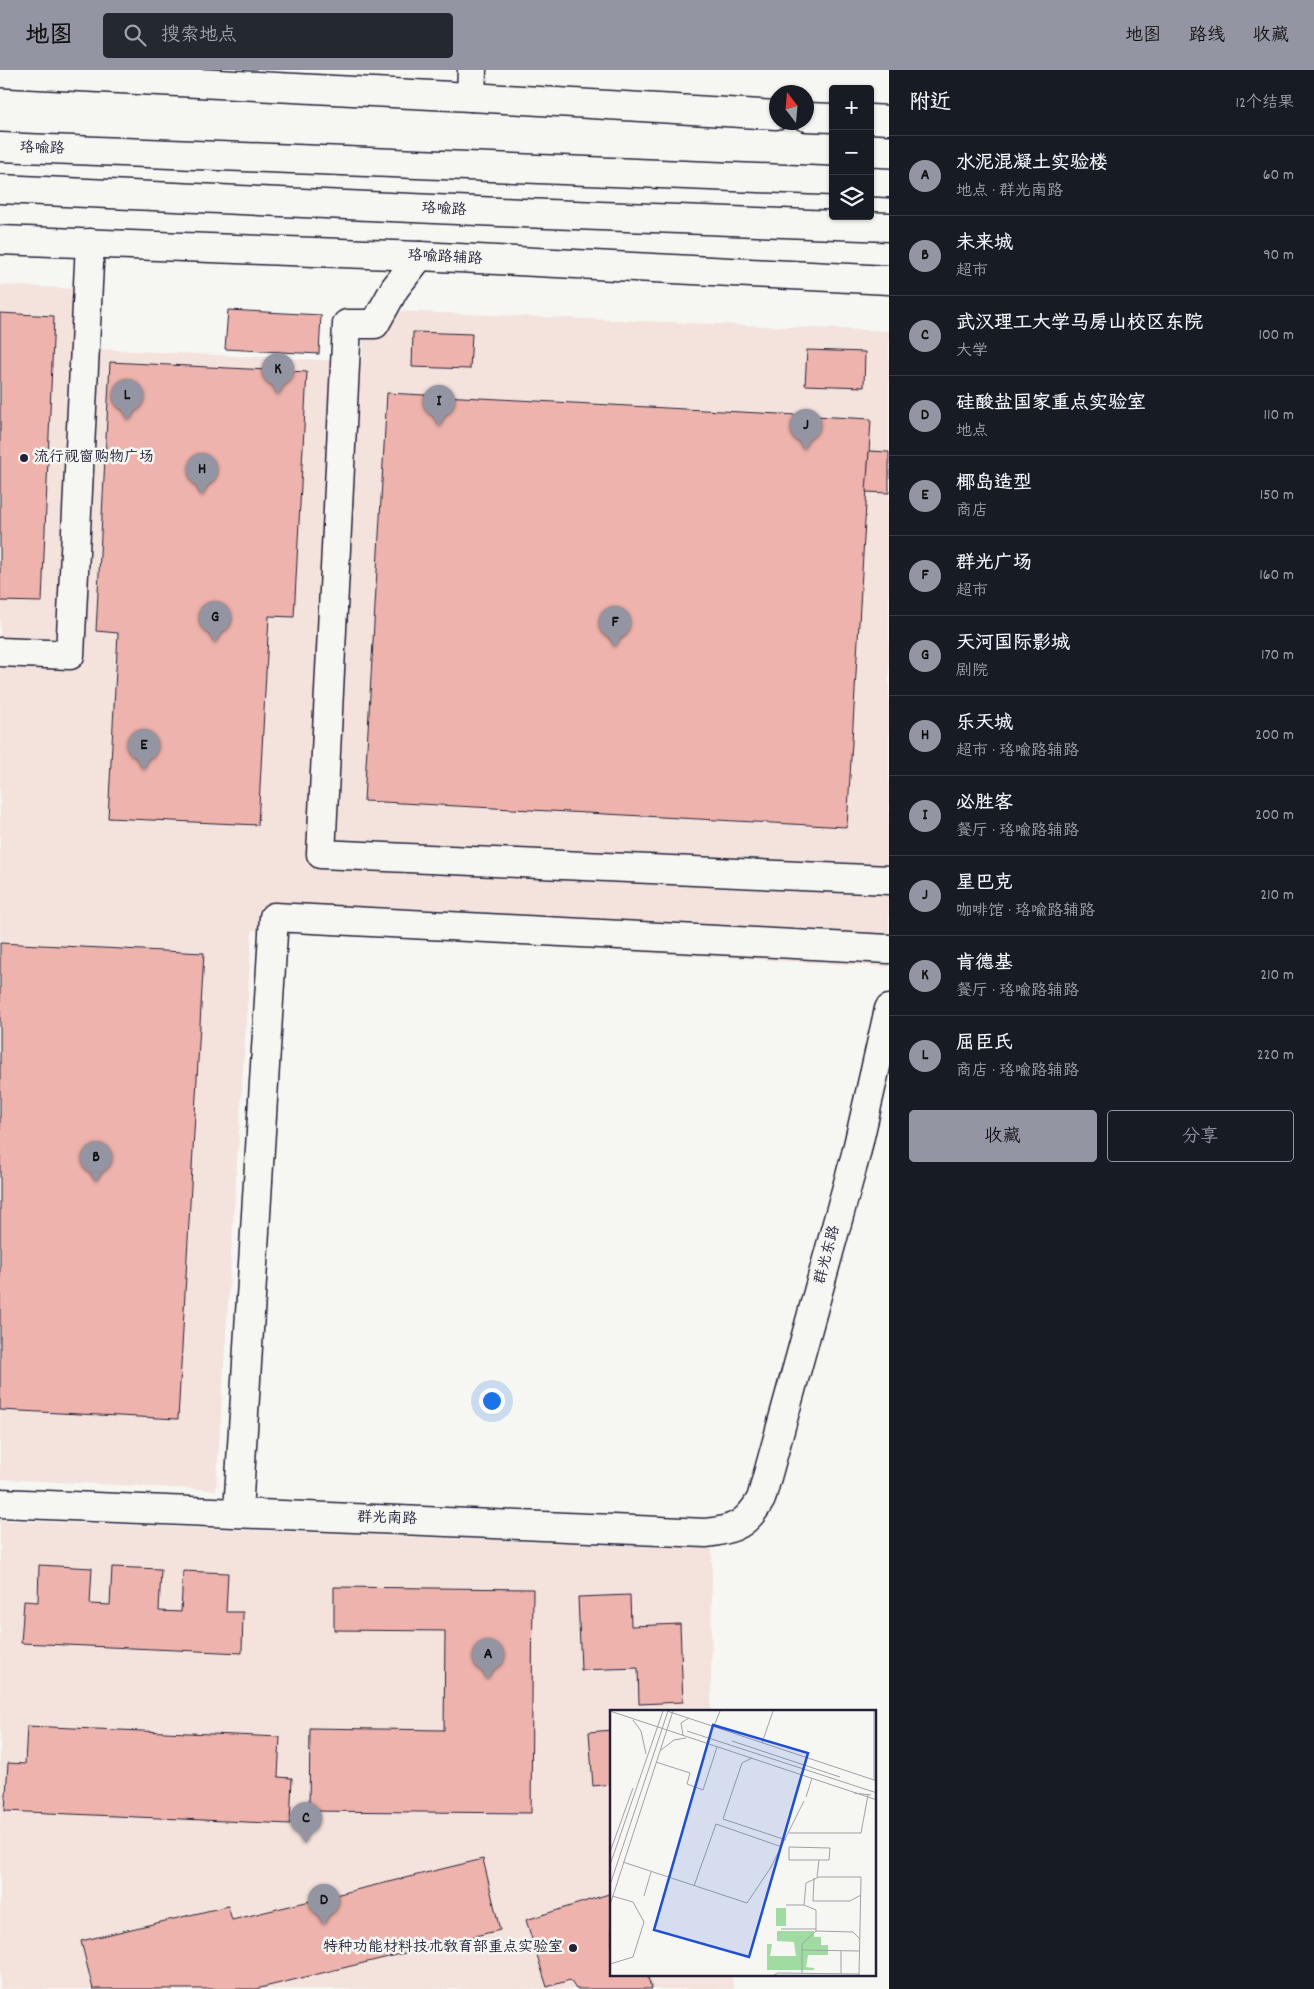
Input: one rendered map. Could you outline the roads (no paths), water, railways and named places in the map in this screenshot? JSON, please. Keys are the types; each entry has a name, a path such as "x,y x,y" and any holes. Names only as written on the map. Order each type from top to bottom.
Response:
{"main road":[{"path":"471,97 472,70"},
{"path":"10,72 769,115"},
{"path":"814,117 829,118"},
{"path":"874,119 889,120"},
{"name":"珞喻路","path":"0,148 829,181"},
{"path":"874,182 889,183"},
{"name":"珞喻路","path":"0,189 522,213 889,227"},
{"name":"珞喻路辅路","path":"0,240 420,256 889,280"},
{"path":"0,652 70,655 90,243"},
{"path":"420,256 395,288 375,324 347,324 321,854 889,880"},
{"path":"238,1512 274,918 889,949"},
{"name":"群光东路","path":"761,1499 856,1154 889,1009"},
{"name":"群光南路","path":"0,1503 706,1533 726,1531 740,1524 752,1515 761,1499"}],"place":[{"name":"肯德基","path":"278,394"},
{"name":"屈臣氏","path":"127,420"},
{"name":"必胜客","path":"439,426"},
{"name":"星巴克","path":"806,450"},
{"name":"流行视窗购物广场","path":"24,458"},
{"name":"乐天城","path":"202,494"},
{"name":"天河国际影城","path":"215,642"},
{"name":"群光广场","path":"615,647"},
{"name":"椰岛造型","path":"144,770"},
{"name":"未来城","path":"96,1182"},
{"name":"水泥混凝土实验楼","path":"488,1679"},
{"name":"武汉理工大学马房山校区东院","path":"306,1843"},
{"name":"硅酸盐国家重点实验室","path":"324,1925"},
{"name":"特种功能材料技术教育部重点实验室","path":"573,1948"}]}
